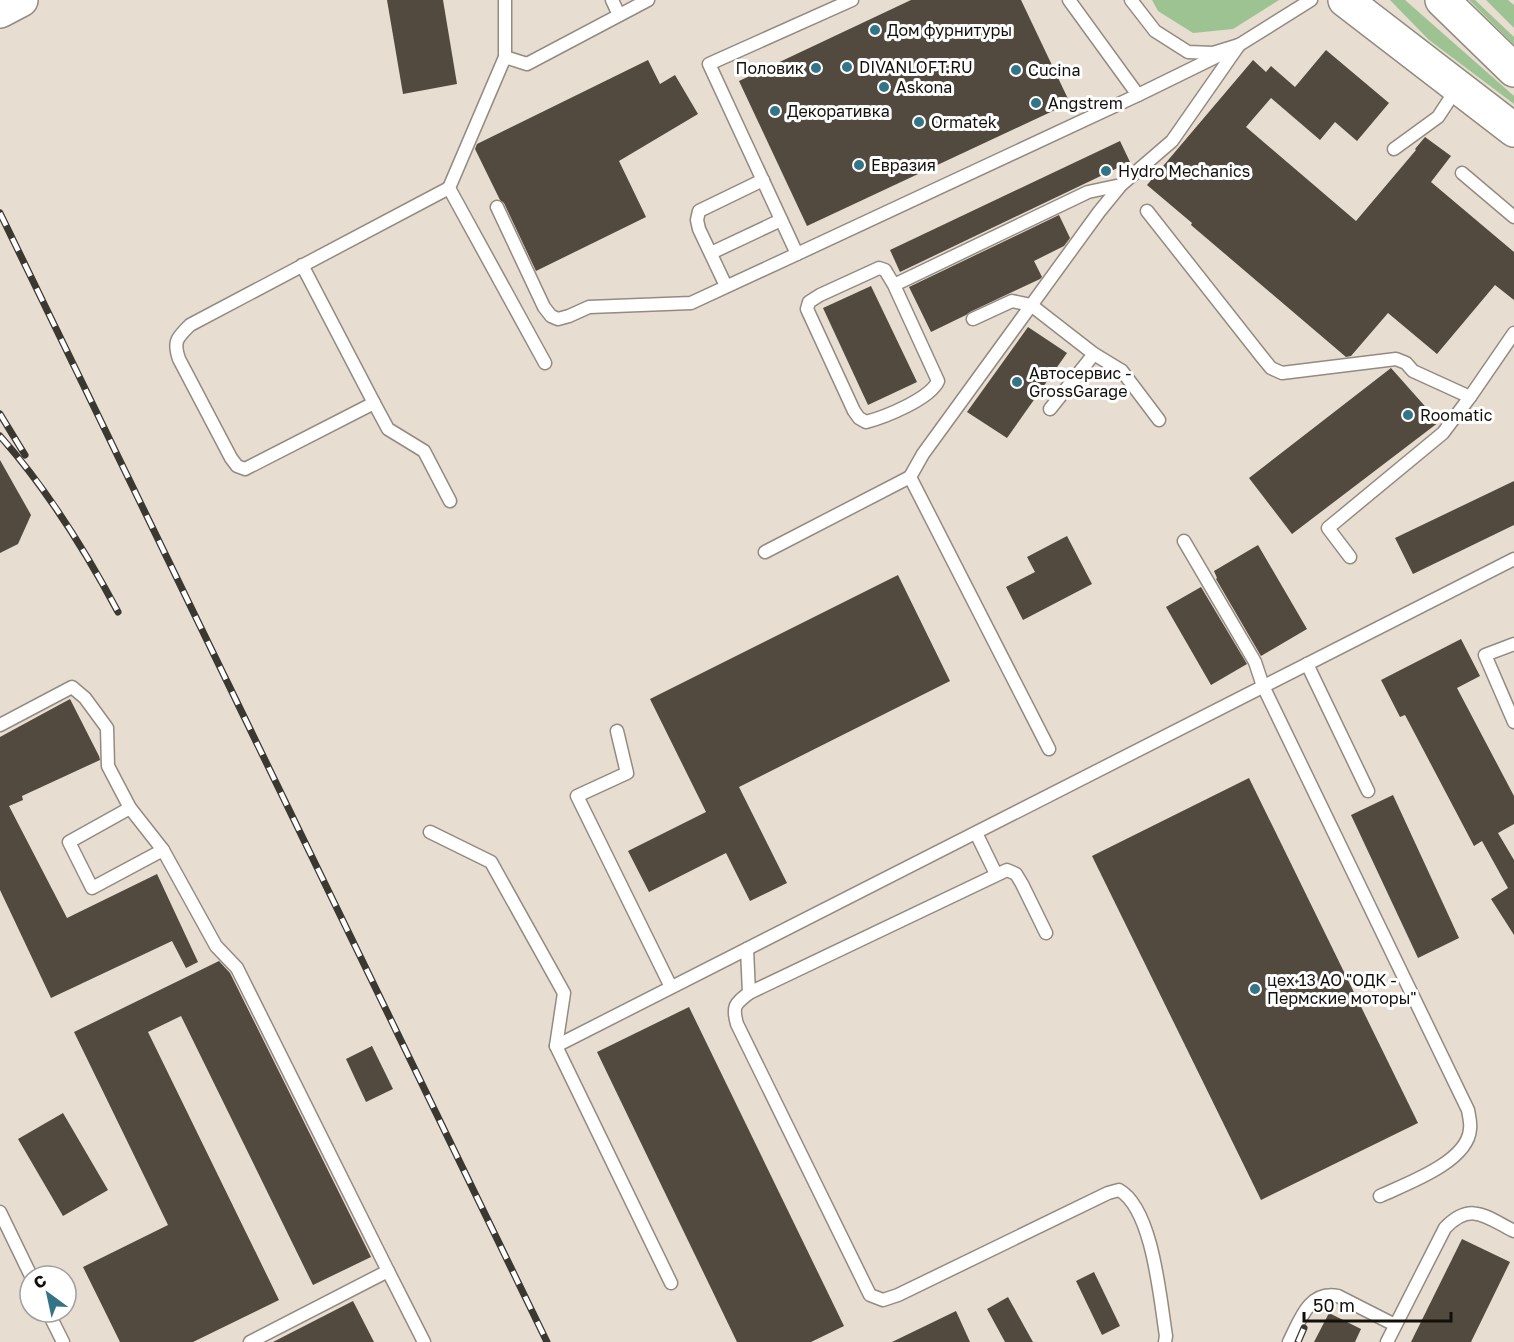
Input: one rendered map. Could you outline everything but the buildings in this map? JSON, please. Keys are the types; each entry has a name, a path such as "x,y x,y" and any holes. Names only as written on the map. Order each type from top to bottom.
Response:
{"main road":[{"path":"0,11 21,0"},
{"path":"1350,0 1403,46 1514,130"},
{"path":"1443,3 1514,70"}],"lane":[{"path":"374,403 245,469 237,466 179,359 175,347 178,336 190,325 449,188 505,57 505,0"},
{"path":"612,0 619,15"},
{"path":"505,57 527,64 648,0"},
{"path":"797,254 709,64 852,0"},
{"path":"1069,0 1138,95"},
{"path":"1131,0 1155,31 1188,52 1213,53 1239,45"},
{"path":"497,207 544,307 551,316 558,319 589,307 691,303 1138,95 1239,45 1311,0"},
{"path":"765,552 910,477 923,454 1099,212 1121,185 1172,141 1239,45"},
{"path":"1394,149 1438,117 1458,88"},
{"path":"1462,173 1514,217"},
{"path":"726,286 697,220 699,211 763,180"},
{"path":"894,285 1088,192 1121,185"},
{"path":"449,188 545,363"},
{"path":"1147,211 1271,368 1282,373 1396,359 1406,363 1413,371 1470,398"},
{"path":"711,253 781,220"},
{"path":"302,266 388,429 424,452 450,501"},
{"path":"879,268 885,270 894,285 938,381 935,388 925,396 866,422 854,411 807,309 809,302 820,295 879,268"},
{"path":"973,319 1012,301 1031,305 1094,354 1122,371 1159,420"},
{"path":"1350,558 1328,528 1443,433 1514,333"},
{"path":"1050,410 1094,354"},
{"path":"910,477 1049,749"},
{"path":"1184,541 1255,662 1263,686 1468,1110 1470,1130 1462,1149 1442,1166 1380,1196"},
{"path":"556,1046 1514,559"},
{"path":"1514,644 1485,655 1514,723"},
{"path":"1307,664 1368,791"},
{"path":"0,725 72,687 85,698 106,728 108,766 130,808 163,850 216,946 237,968 424,1342"},
{"path":"617,731 627,773 576,796 671,987"},
{"path":"130,808 69,843 93,888 163,850"},
{"path":"430,832 492,862 564,993 556,1046 671,1283"},
{"path":"976,833 996,874"},
{"path":"1046,933 1016,874 1007,870 749,993 736,1003 734,1012 737,1024 870,1295 882,1300 898,1295 1108,1193 1119,1190 1128,1195 1148,1232 1165,1339 1154,1342"},
{"path":"747,949 749,993"},
{"path":"0,1212 25,1264"},
{"path":"1387,1342 1445,1228 1454,1219 1464,1214 1479,1214 1514,1232"},
{"path":"250,1342 388,1271"},
{"path":"1289,1342 1307,1307 1316,1298 1330,1294 1395,1325"},
{"path":"54,1324 63,1342"}],"green space":[{"path":"1152,0 1279,0 1233,29 1193,33 1158,11"},
{"path":"1390,0 1405,0 1514,96 1514,104 1429,40"},
{"path":"1469,0 1475,0 1514,37 1514,45"},
{"path":"1486,0 1508,0 1514,5 1514,28"}],"railway":[{"path":"0,213 547,1342"},
{"path":"0,414 25,455"},
{"path":"0,436 34,477 64,521 118,612"},
{"path":"1298,1342 1304,1328"}],"place":[{"name":"Дом фурнитуры","path":"875,30"},
{"name":"DIVANLOFT.RU","path":"847,67"},
{"name":"Половик","path":"816,68"},
{"name":"Cucina","path":"1016,70"},
{"name":"Askona","path":"884,87"},
{"name":"Angstrem","path":"1036,103"},
{"name":"Декоративка","path":"775,111"},
{"name":"Ormatek","path":"919,122"},
{"name":"Евразия","path":"859,165"},
{"name":"Hydro Mechanics","path":"1106,171"},
{"name":"Автосервис - GrossGarage","path":"1017,382"},
{"name":"Roomatic","path":"1408,415"},
{"name":"цех 13 АО \"ОДК - Пермские моторы\"","path":"1255,989"}]}
